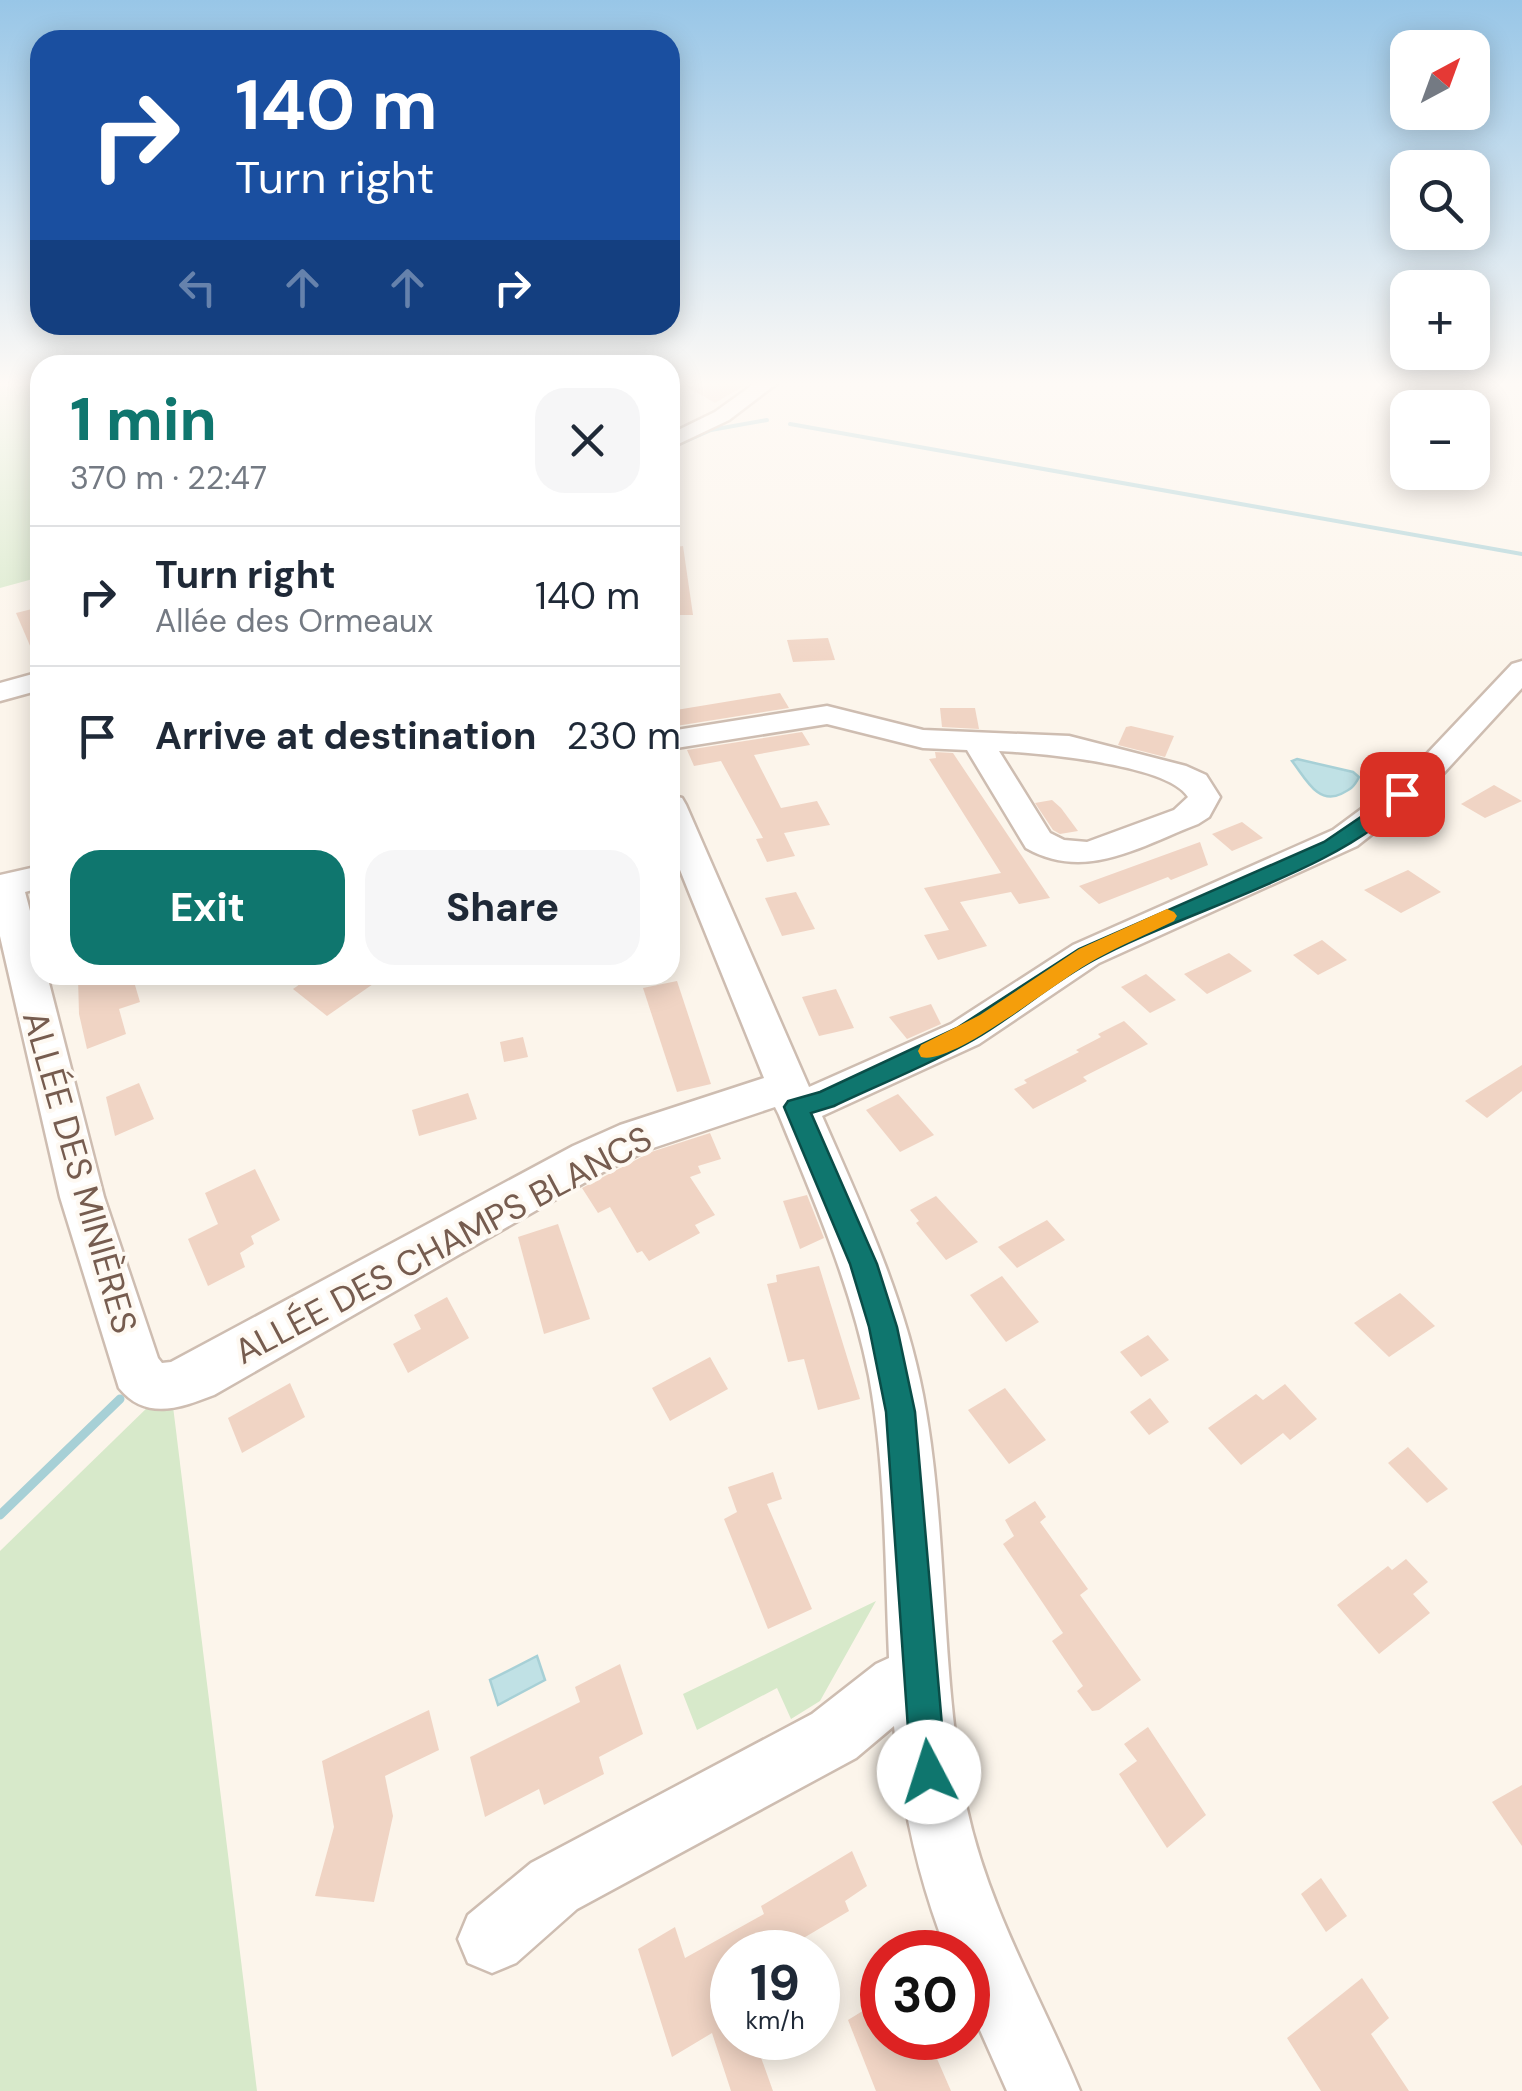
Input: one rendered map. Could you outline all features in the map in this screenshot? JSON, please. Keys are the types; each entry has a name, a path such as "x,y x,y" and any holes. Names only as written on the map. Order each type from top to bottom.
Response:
{"street":[{"name":"ALLÉE DES CHAMPS BLANCS","path":"159,1389 196,1378 588,1158 635,1136 792,1097 826,1099 964,1034 1086,954 1345,838 1381,814 1446,754 1522,670"},
{"path":"0,692 30,684"},
{"path":"680,738 818,714 923,739 977,741 1069,745 1175,772 1195,782 1204,798 1197,810 1186,817 1092,852 1066,852 1038,840 977,741"},
{"path":"680,830 863,1264 883,1327 900,1412 929,1772 945,1848 977,1942 1044,2091"},
{"name":"ALLÉE DES MINIÈRES","path":"15,883 30,951"},
{"name":"ALLÉE DES MINIÈRES","path":"37,985 88,1214 136,1371 146,1384 159,1389"},
{"path":"492,1938 554,1886 834,1736 897,1685 922,1684"}],"green space":[{"path":"0,479 30,479 30,580 0,588"},
{"path":"172,1398 257,2091 0,2091 0,1551 153,1402"},
{"path":"876,1601 820,1701 791,1719 777,1688 697,1730 683,1694"}],"water":[{"path":"1292,761 1353,772 1359,777 1347,791 1326,796 1308,782"},
{"path":"537,1656 545,1680 498,1705 490,1680"}],"building":[{"path":"683,546 693,615 680,615"},
{"path":"30,610 30,646 16,613"},
{"path":"828,638 835,660 793,662 787,640"},
{"path":"780,693 789,708 680,725 680,709"},
{"path":"940,708 975,708 979,729 942,727"},
{"path":"1126,727 1174,736 1165,757 1118,745"},
{"path":"802,732 810,745 754,755 781,808 817,801 830,825 784,833 795,856 767,862 756,839 763,838 721,761 694,766 687,750"},
{"path":"935,752 953,753 1050,898 1019,904 1011,892 960,902 987,946 938,960 924,935 949,930 924,888 1001,873 929,759 936,758"},
{"path":"1494,785 1522,801 1485,818 1461,804"},
{"path":"1052,800 1078,831 1060,834 1053,830 1035,803"},
{"path":"1242,822 1263,838 1232,851 1212,834"},
{"path":"1200,842 1208,865 1171,880 1168,877 1099,904 1079,886"},
{"path":"1408,870 1441,892 1401,913 1364,890"},
{"path":"796,892 815,929 782,936 765,898"},
{"path":"1322,940 1347,960 1318,975 1293,955"},
{"path":"1229,953 1252,971 1207,994 1184,974"},
{"path":"1146,974 1176,1000 1150,1013 1121,987"},
{"path":"78,985 135,985 140,1002 119,1009 126,1034 87,1049 79,1014"},
{"path":"299,985 372,985 327,1016 293,989"},
{"path":"678,985 711,1084 677,1092 643,988"},
{"path":"836,989 854,1028 819,1036 802,997"},
{"path":"931,1004 941,1024 907,1039 889,1017"},
{"path":"1124,1021 1148,1044 1083,1077 1087,1081 1033,1109 1014,1089 1079,1052 1076,1050 1101,1037 1098,1034"},
{"path":"523,1037 528,1057 504,1062 500,1042"},
{"path":"1522,1065 1522,1091 1487,1118 1465,1101"},
{"path":"139,1083 154,1119 115,1136 106,1097"},
{"path":"468,1093 477,1119 419,1136 412,1110"},
{"path":"898,1094 934,1135 900,1152 866,1110"},
{"path":"710,1133 721,1159 698,1166 701,1173 690,1177 715,1215 695,1225 700,1233 649,1261 642,1251 637,1253 610,1207 598,1213 582,1188 651,1152"},
{"path":"255,1169 280,1220 251,1236 254,1244 240,1253 245,1267 208,1286 188,1239 218,1224 205,1193"},
{"path":"807,1195 824,1238 800,1249 783,1201"},
{"path":"936,1196 978,1242 946,1260 910,1210"},
{"path":"1047,1220 1065,1240 1017,1268 998,1247"},
{"path":"558,1224 590,1319 544,1334 518,1237"},
{"path":"819,1266 860,1399 818,1410 804,1359 788,1362 767,1284 777,1282 776,1275"},
{"path":"1002,1276 1039,1322 1006,1342 970,1295"},
{"path":"1400,1293 1435,1326 1389,1357 1354,1323"},
{"path":"447,1297 469,1338 408,1373 393,1344 421,1329 414,1315"},
{"path":"1148,1335 1169,1360 1141,1377 1120,1352"},
{"path":"710,1357 728,1389 670,1421 652,1388"},
{"path":"290,1383 305,1417 242,1453 228,1418"},
{"path":"1285,1384 1317,1419 1290,1440 1283,1433 1241,1465 1208,1428 1256,1394 1263,1400"},
{"path":"1005,1388 1046,1440 1009,1464 968,1410"},
{"path":"1150,1398 1169,1422 1149,1435 1130,1412"},
{"path":"1408,1447 1448,1489 1427,1503 1388,1463"},
{"path":"773,1472 782,1499 767,1504 812,1609 768,1629 724,1519 737,1512 728,1487"},
{"path":"1035,1501 1046,1517 1040,1522 1088,1589 1080,1595 1141,1680 1099,1710 1092,1711 1077,1691 1083,1686 1052,1641 1063,1633 1003,1544 1014,1536 1005,1520"},
{"path":"1406,1559 1428,1582 1413,1594 1430,1613 1379,1654 1337,1605 1388,1566 1392,1570"},
{"path":"620,1664 643,1734 599,1757 604,1774 544,1805 539,1789 485,1817 470,1757 580,1702 575,1687"},
{"path":"429,1710 439,1750 385,1776 393,1816 374,1902 315,1896 334,1827 322,1761"},
{"path":"1148,1727 1206,1815 1167,1848 1119,1774 1137,1761 1124,1744"},
{"path":"1522,1785 1522,1846 1492,1802"},
{"path":"852,1851 867,1886 845,1901 849,1911 817,1930 735,1930 764,1914 761,1906"},
{"path":"1321,1878 1347,1916 1326,1932 1301,1894"},
{"path":"675,1927 685,1958 710,1944 710,2034 672,2057 638,1949"},
{"path":"1362,1978 1389,2018 1371,2034 1409,2091 1321,2091 1287,2038"},
{"path":"860,2013 860,2050 848,2020"},
{"path":"721,2060 762,2060 773,2091 731,2091"},
{"path":"864,2060 938,2060 951,2091 876,2091"}],"waterway":[{"path":"1097,479 1522,554"},
{"path":"0,1515 120,1399"}],"slow traffic":[{"path":"929,1051 988,1020 1086,954 1167,916"}],"route":[{"path":"929,1772 900,1412 883,1327 863,1264 796,1107 826,1099 964,1034 1086,954 1331,846 1381,814 1402,794"}]}
